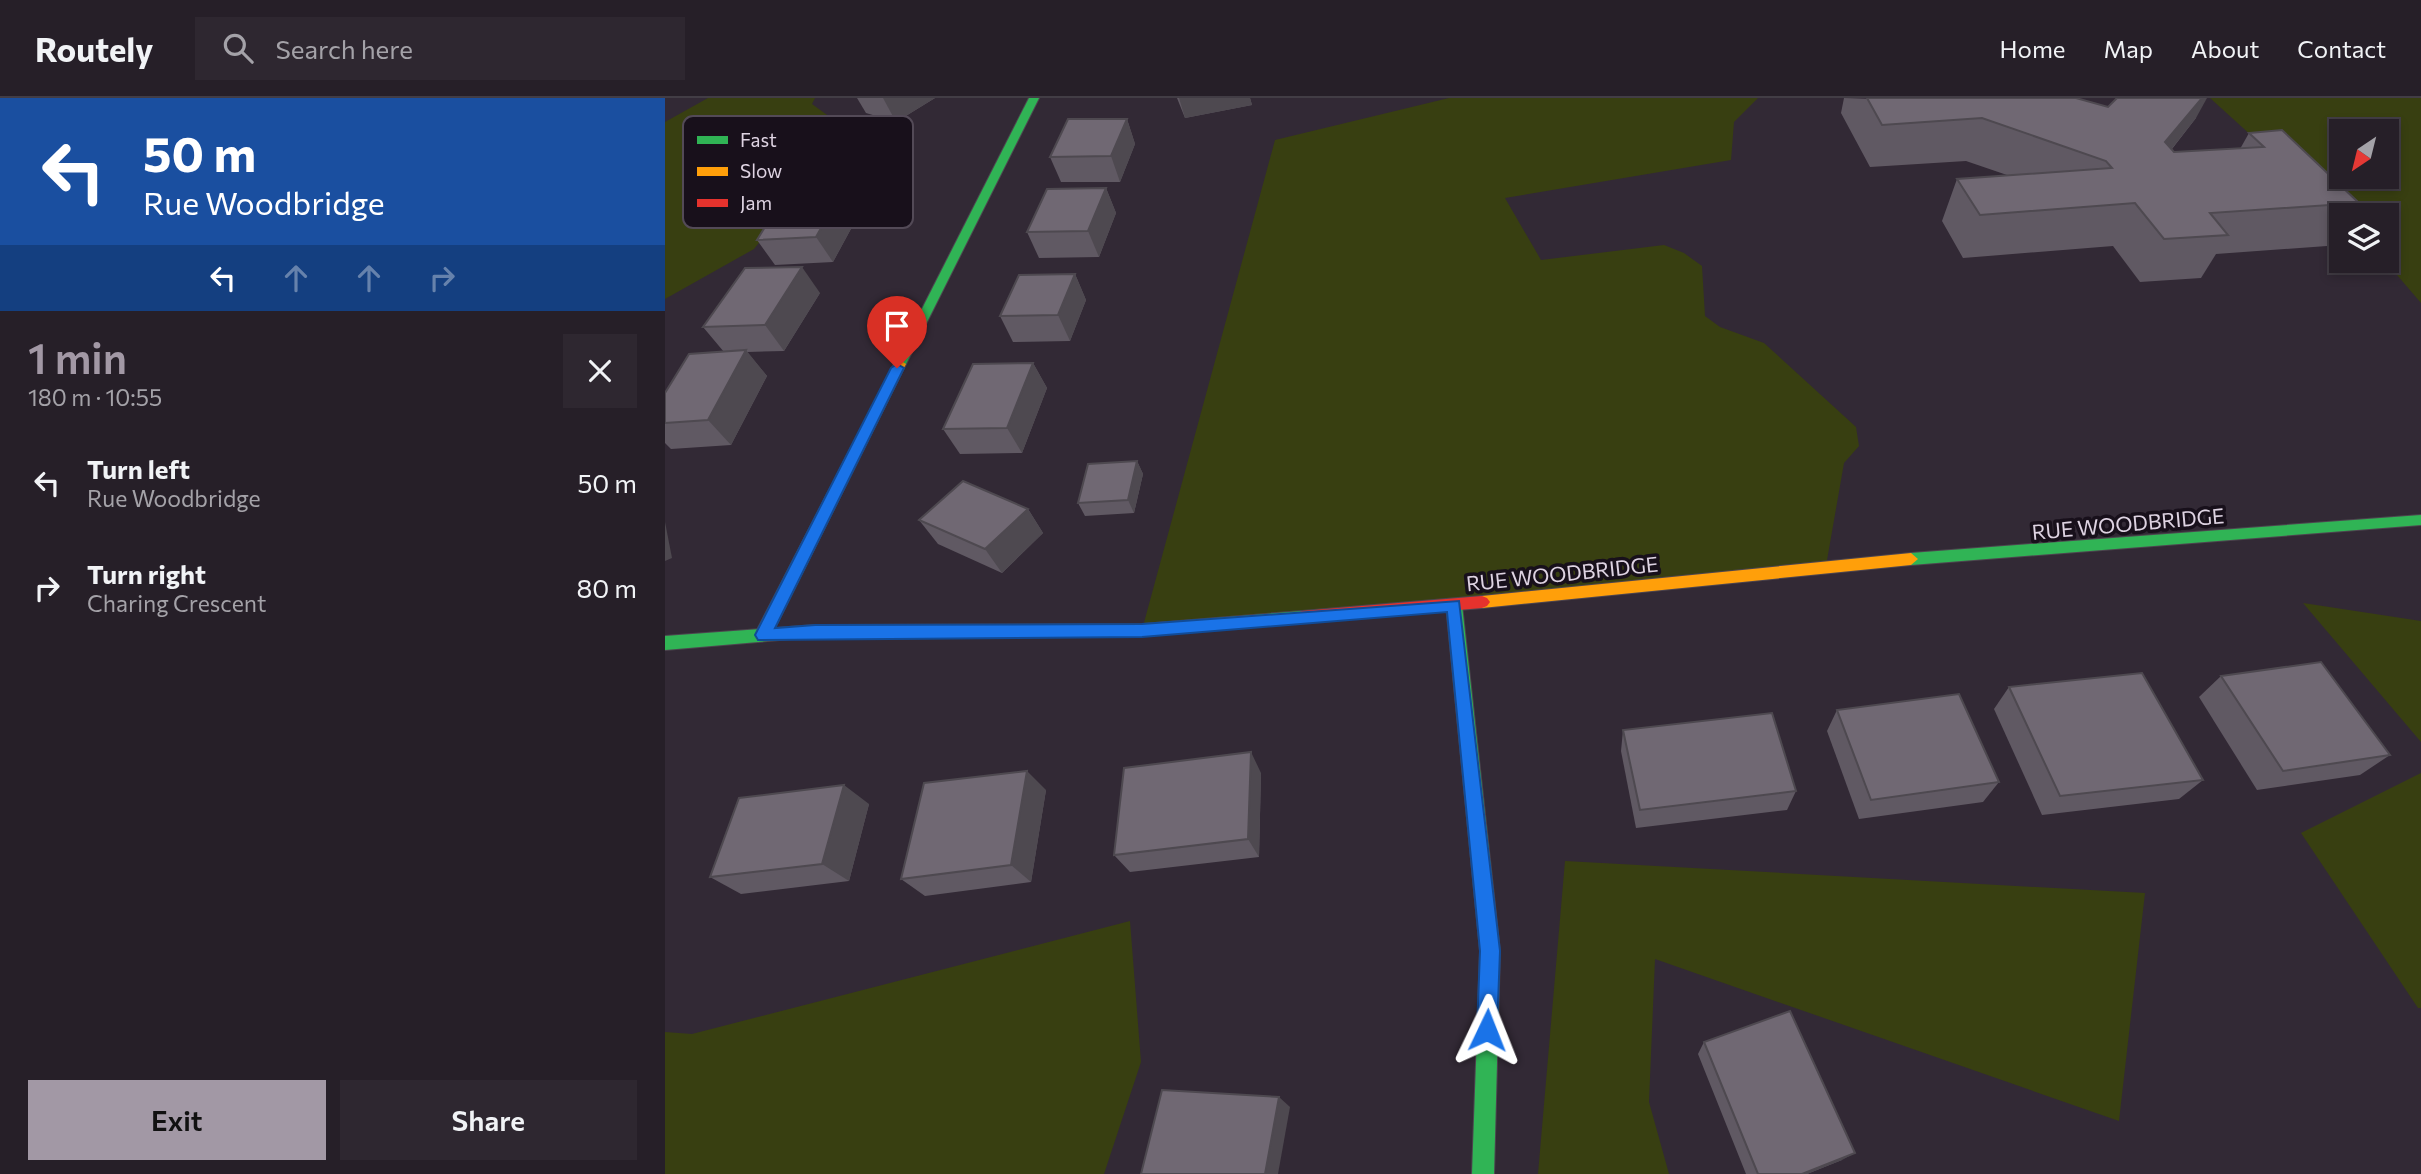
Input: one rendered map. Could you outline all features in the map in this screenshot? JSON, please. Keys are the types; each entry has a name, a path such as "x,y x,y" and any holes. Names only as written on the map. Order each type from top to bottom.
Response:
{"street":[{"path":"763,635 1034,98"},
{"name":"RUE WOODBRIDGE","path":"665,643 815,631 1142,630 1454,605 1826,566 2421,520"},
{"path":"1454,605 1490,951 1483,1174"}],"green space":[{"path":"708,98 815,98 812,104 828,116 683,116 683,228 771,228 754,249 665,299 665,122"},
{"path":"1449,98 1758,98 1734,122 1731,160 1505,198 1541,260 1664,245 1684,253 1702,266 1705,316 1720,327 1764,343 1856,427 1859,446 1844,463 1826,566 1142,630 1275,140"},
{"path":"2210,98 2421,98 2421,303 2395,273 2399,273 2399,203 2329,203 2329,206"},
{"path":"2303,603 2421,621 2421,742"},
{"path":"2421,773 2421,1008 2418,1008 2301,833"},
{"path":"1565,861 2145,893 2119,1121 1655,959 1649,1102 1669,1174 1538,1174"},
{"path":"1130,921 1141,1062 1104,1174 665,1174 665,1032 692,1034"}],"building":[{"path":"1867,98 2076,98 2108,107 2117,98 2202,98 2165,142 2174,152 2264,147 2249,133 2282,130 2329,175 2329,189 2344,189 2359,203 2210,213 2228,235 2164,239 2135,203 1980,215 1957,179 2112,168 2106,161 1982,118 1882,125"},
{"path":"1068,119 1127,119 1111,156 1050,157"},
{"path":"1106,188 1088,231 1027,232 1047,189"},
{"path":"764,228 821,228 816,237 757,240"},
{"path":"802,267 765,325 703,327 745,268"},
{"path":"1075,274 1058,315 1000,316 1019,275"},
{"path":"746,350 708,420 665,423 665,393 689,354"},
{"path":"1033,363 1007,428 943,429 973,364"},
{"path":"1137,461 1128,500 1078,503 1088,464"},
{"path":"963,481 1028,509 985,549 919,520"},
{"path":"2321,662 2390,755 2283,771 2221,676"},
{"path":"2142,673 2203,780 2060,796 2009,687"},
{"path":"1959,694 1999,782 1871,800 1837,710"},
{"path":"1772,713 1796,791 1640,810 1623,730"},
{"path":"1251,752 1248,839 1114,855 1124,768"},
{"path":"1027,771 1011,865 901,879 924,783"},
{"path":"844,785 822,864 710,877 739,798"},
{"path":"1790,1011 1855,1153 1802,1174 1758,1174 1704,1042"},
{"path":"1162,1090 1279,1097 1265,1174 1141,1174"}],"traffic: fast":[{"path":"900,364 1034,98"},
{"path":"1911,559 2421,520"},
{"path":"1454,605 1490,951 1483,1174"},
{"path":"665,643 815,631 1142,630 1302,617"}],"traffic: slow":[{"path":"763,635 900,364"},
{"path":"1482,602 1911,559"}],"traffic: jam":[{"path":"1302,617 1482,602"}],"route":[{"path":"897,368 763,635 815,631 1142,630 1454,605 1490,951 1487,1030"}]}
